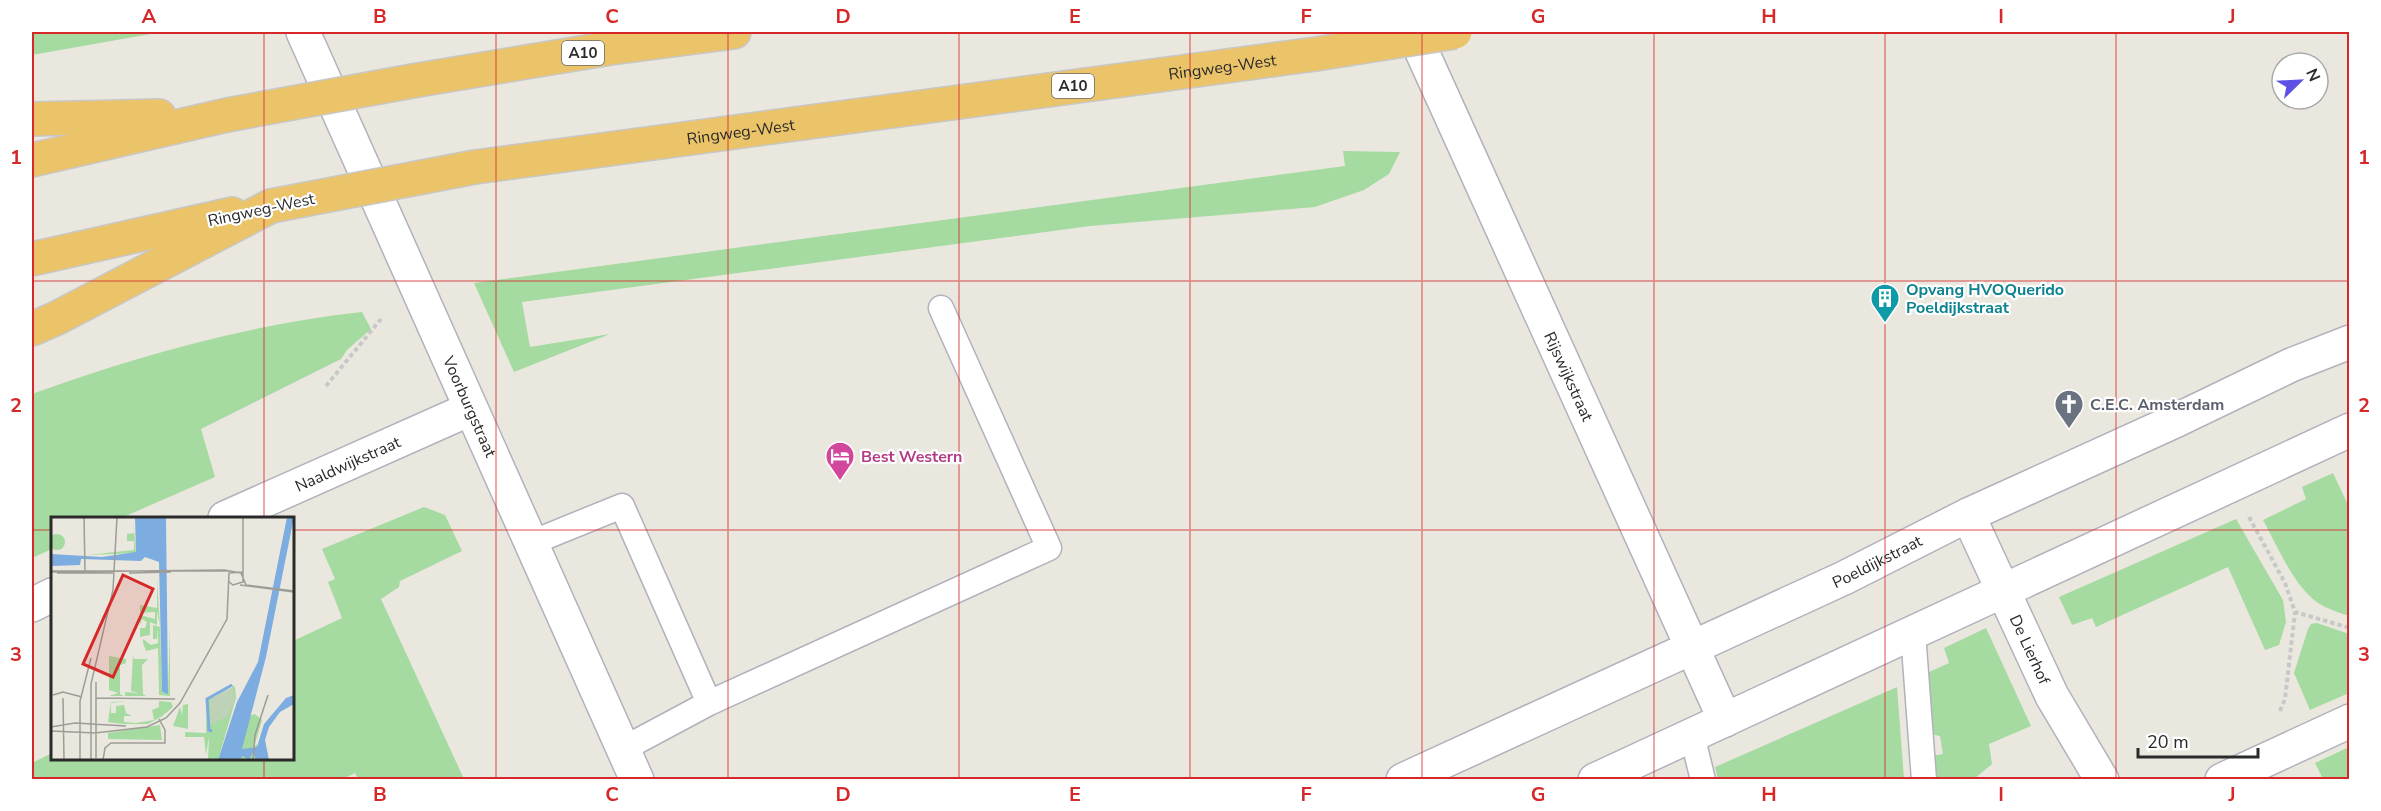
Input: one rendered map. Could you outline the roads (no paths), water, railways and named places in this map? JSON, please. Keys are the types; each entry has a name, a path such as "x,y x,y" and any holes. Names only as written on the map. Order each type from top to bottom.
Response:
{"highway":[{"name":"A10","path":"32,160 227,115 611,48 734,32"},
{"name":"Ringweg-West","path":"32,259 271,206 475,167 1316,54 1455,32"},
{"name":"A10","path":"32,119 227,115"},
{"name":"A10","path":"32,329 271,206"}],"street":[{"name":"Voorburgstraat","path":"303,32 637,780"},
{"name":"Rijswijkstraat","path":"1413,32 1725,720"},
{"name":"Poeldijkstraat","path":"1403,780 1844,578 1968,515 2177,420 2291,365 2349,342"},
{"name":"Naaldwijkstraat","path":"229,517 470,409"},
{"path":"1595,780 2349,430"},
{"name":"De Lierhof","path":"1968,515 2001,591 2052,696 2102,780"},
{"path":"32,605 51,596"},
{"path":"2222,780 2349,721"}],"lane":[{"path":"623,748 709,703 1049,548 941,308"},
{"path":"531,543 622,506 709,703"},
{"path":"1913,633 1924,780"},
{"path":"1692,735 1703,780"}],"place":[{"name":"Opvang HVOQuerido Poeldijkstraat","path":"1885,324"},
{"name":"C.E.C. Amsterdam","path":"2069,430"},
{"name":"Best Western","path":"840,482"}]}
